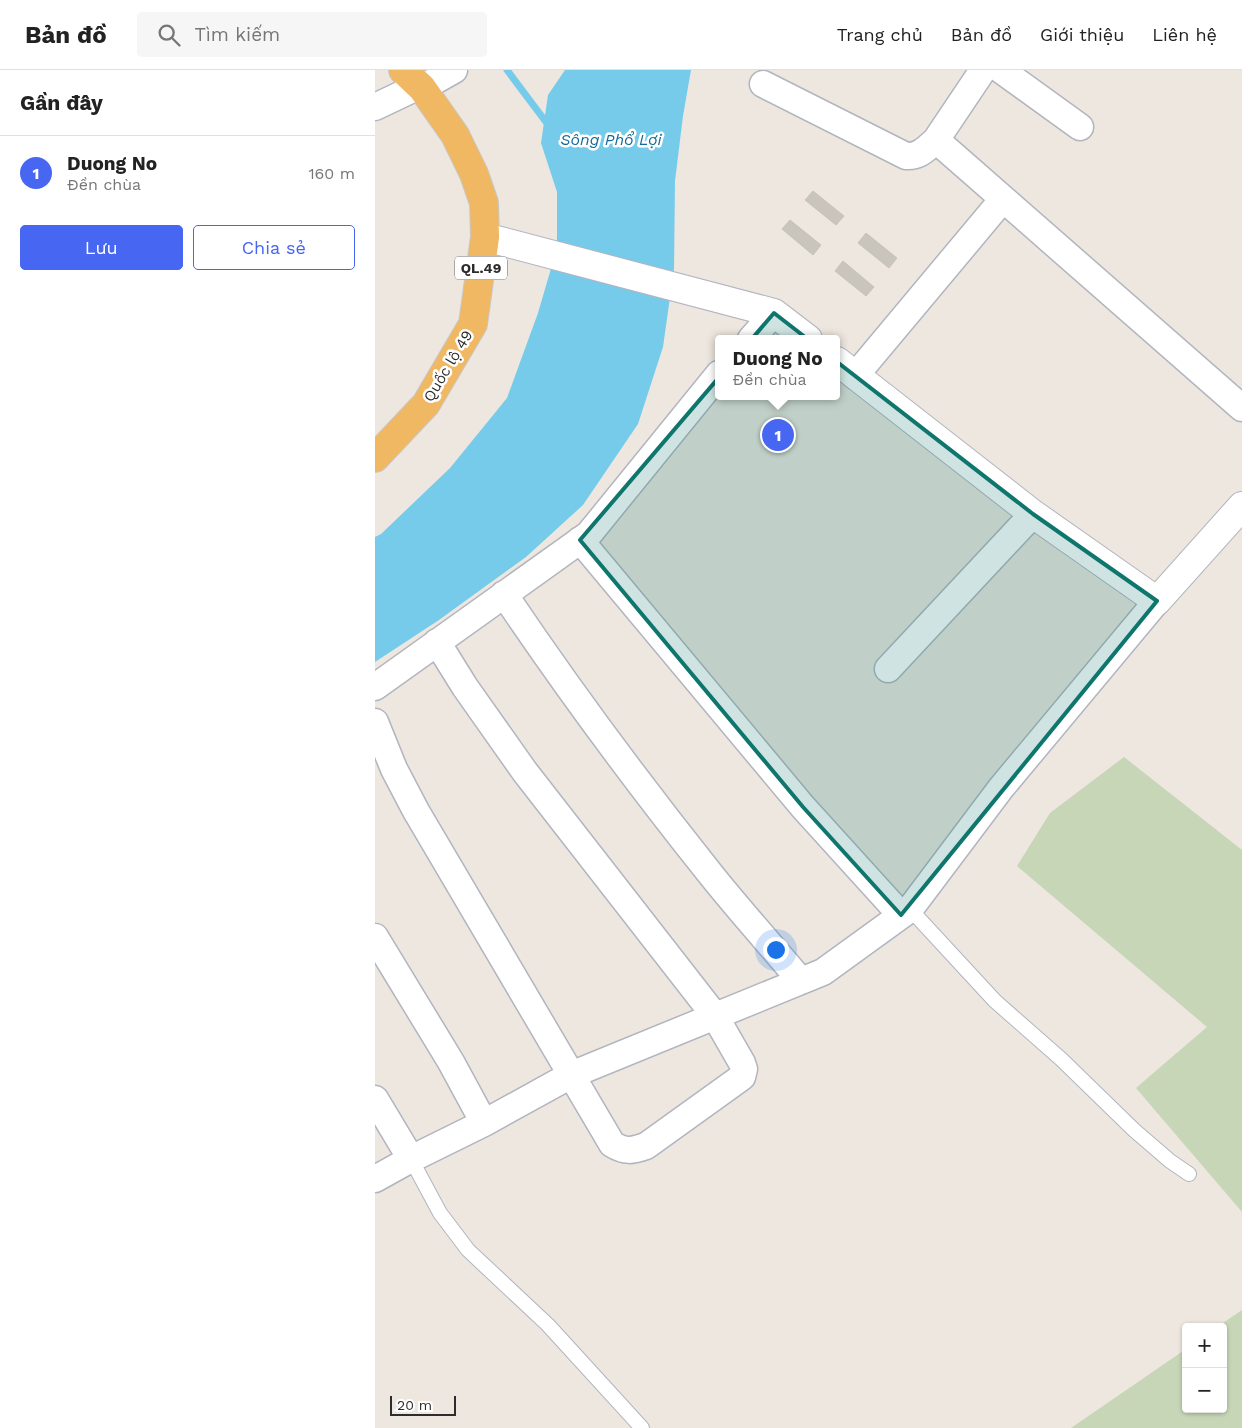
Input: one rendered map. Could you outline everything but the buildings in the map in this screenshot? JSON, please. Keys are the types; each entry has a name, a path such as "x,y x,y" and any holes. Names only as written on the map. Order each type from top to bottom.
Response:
{"highway":[{"name":"Quốc lộ 49","path":"375,458 426,404 473,324 485,237 484,203 474,174 455,135 415,81"}],"main road":[{"path":"485,237 724,298 774,313 803,335"},
{"path":"846,369 1033,514 1157,602 1242,506"}],"street":[{"path":"375,107 415,81 454,70"},
{"path":"763,84 906,156 912,156 922,153 936,140 983,70"},
{"path":"1001,70 1080,127"},
{"path":"936,140 1242,408"},
{"path":"846,369 1003,200"},
{"path":"755,335 774,313"},
{"path":"375,687 589,534 715,379"},
{"path":"888,669 1033,514"},
{"path":"580,540 803,807 906,912"},
{"path":"504,594 535,640 709,872 801,981"},
{"path":"375,1179 571,1076 823,972 906,912 1001,788 1157,602"},
{"path":"375,722 394,769 416,811 612,1144 619,1149 633,1151 646,1146 742,1076 744,1070 742,1063 715,1016 525,772 465,687 437,642"},
{"path":"375,937 447,1054 484,1123"},
{"path":"375,1099 411,1159"}],"lane":[{"path":"906,912 995,1001 1061,1059 1134,1130 1170,1161 1189,1174"},
{"path":"411,1159 440,1213 468,1250 548,1325 642,1428"}],"highlighted area":[{"path":"774,313 1033,514 1157,601 901,915 803,807 580,540"}],"green space":[{"path":"1124,757 1242,850 1242,1212 1136,1088 1207,1027 1017,866 1050,813"},
{"path":"1242,1310 1242,1428 1071,1428 1182,1352 1182,1413 1227,1413 1227,1323 1223,1323"}],"water":[{"name":"Sông Phổ Lợi","path":"565,70 691,70 675,181 674,269 663,347 638,424 583,505 526,557 439,620 375,662 375,537 381,534 450,468 507,398 538,313 557,248 557,192 541,143 548,95"}],"waterway":[{"path":"507,70 549,126"}],"place":[{"name":"Duong No","path":"778,435"}]}
